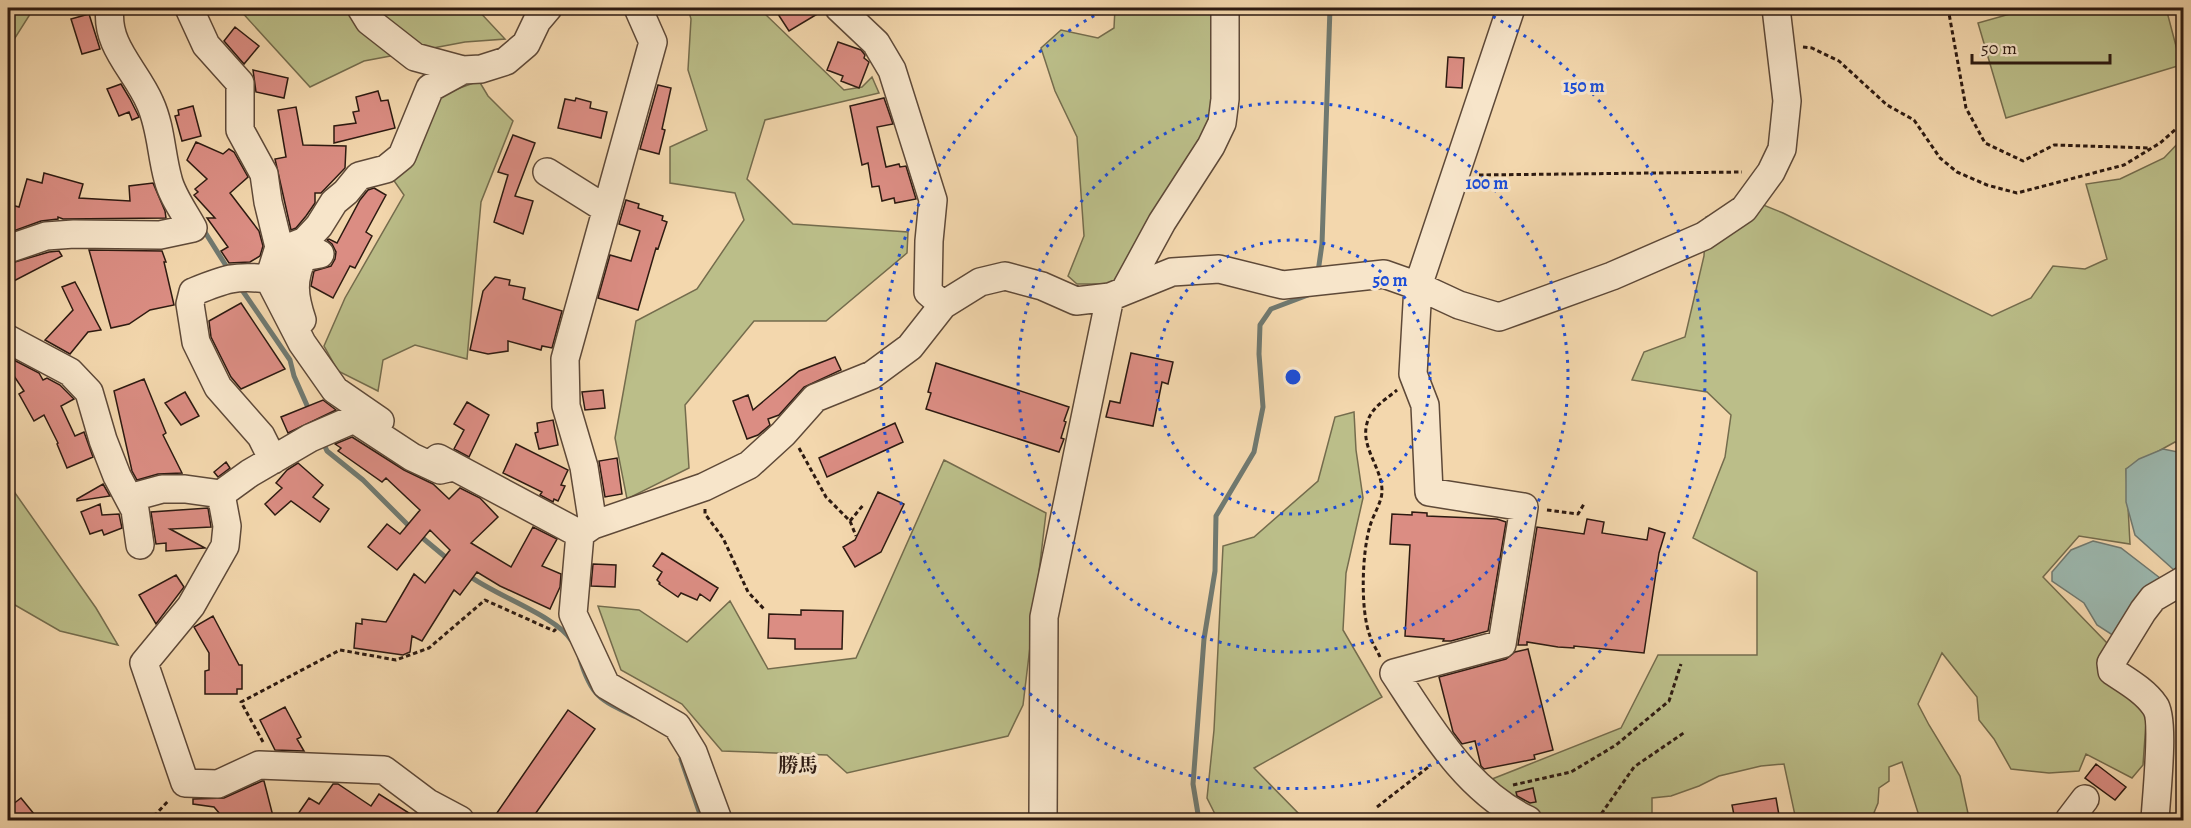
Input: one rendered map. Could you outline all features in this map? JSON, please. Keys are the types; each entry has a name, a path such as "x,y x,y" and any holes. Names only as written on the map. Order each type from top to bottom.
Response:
{"street":[{"path":"8,249 46,236 160,235 193,228 168,182 160,136 150,103 112,38 110,8"},
{"path":"189,8 206,45 240,83 240,130 264,174 279,247 269,279 302,343 335,390 453,467 586,529 704,487 749,465 789,428 815,398 872,375 910,347 943,305 980,282 1005,276 1042,286 1076,301 1117,294 1172,272 1219,269 1283,285 1384,274 1418,286 1459,305 1499,317 1612,276 1704,236 1744,208 1771,172 1782,148 1787,101 1776,8"},
{"path":"361,8 369,21 415,57 463,70 481,69 506,61 526,44 537,21 549,8"},
{"path":"638,8 653,42 565,359 566,406 584,467 586,529 575,574 573,614 606,685 677,726 693,752 718,820"},
{"path":"839,8 876,43 892,70 933,200 928,292 943,305"},
{"path":"1043,820 1044,617 1117,294 1211,146 1221,123 1225,99 1225,8"},
{"path":"1511,8 1418,286 1413,374 1425,405 1429,492 1524,507 1502,644 1394,673 1447,753 1492,799 1528,820"},
{"path":"279,247 290,247 305,241 319,226 334,202 346,192 358,176 386,169 402,156 430,88 463,70"},
{"path":"548,172 606,209"},
{"path":"296,330 302,321 296,302 296,272 303,257 320,254"},
{"path":"269,279 244,276 224,280 193,292 190,304 195,342 218,387 261,436 273,460"},
{"path":"8,339 70,372 88,392 117,476 135,510 140,545"},
{"path":"129,498 162,489 185,489 221,494 310,438 354,419 412,457 440,470 453,467"},
{"path":"221,494 227,526 225,546 191,606 144,663 185,783 218,784 259,765 384,770 428,803 460,820"},
{"path":"2155,820 2159,766 2159,713 2155,705 2140,690 2112,671 2112,663 2153,598 2184,580"},
{"path":"2069,820 2085,799"}],"path":[{"path":"1948,8 1966,108 1985,143 2023,160 2055,145 2152,148"},
{"path":"1779,44 1812,48 1839,61 1887,105 1914,120 1940,158 1957,172 1987,185 2017,193 2124,165 2160,144 2184,122"},
{"path":"1455,176 1771,172"},
{"path":"1394,673 1381,658 1369,634 1363,592 1365,552 1370,527 1382,493 1380,478 1367,444 1366,429 1374,407 1413,374"},
{"path":"789,428 826,497 850,521 856,536"},
{"path":"704,487 705,514 723,538 748,592 764,609"},
{"path":"850,521 864,504"},
{"path":"1524,507 1578,514 1584,504"},
{"path":"268,765 267,749 241,702 340,650 396,660 429,648 485,600 554,631 573,614"},
{"path":"1492,799 1503,788 1571,772 1616,745 1669,700 1681,664"},
{"path":"1597,820 1634,767 1685,732"},
{"path":"1377,807 1447,753"},
{"path":"139,820 156,814 185,783"}],"green space":[{"path":"8,8 34,8 8,49"},
{"path":"238,8 476,8 505,39 465,42 364,61 310,87"},
{"path":"688,8 755,8 764,13 844,90 862,87 872,77 879,93 765,120 747,179 793,224 908,232 907,253 826,321 754,321 685,405 689,468 627,499 615,438 636,321 697,289 744,220 735,193 670,183 670,147 707,130 688,70 691,19"},
{"path":"1115,8 1215,8 1216,111 1124,276 1111,284 1077,284 1068,276 1084,236 1077,137 1055,91 1041,48 1061,30 1098,38 1114,28"},
{"path":"2031,8 2166,8 2181,65 2006,118 1978,23"},
{"path":"479,81 488,96 513,121 481,202 467,359 415,345 383,360 378,391 338,371 324,346 345,298 404,195 390,175 435,97"},
{"path":"2183,138 2183,448 2175,442 2126,469 2130,544 2079,536 2043,577 2107,643 2140,690 2146,722 2143,765 2132,778 2086,754 2079,771 2049,773 2011,769 1994,739 1979,720 1977,697 1942,653 1918,704 1960,776 1969,818 1920,819 1902,762 1889,767 1889,781 1879,788 1878,803 1873,815 1845,820 1796,820 1784,764 1761,766 1719,776 1671,796 1652,798 1652,820 1554,820 1535,814 1487,781 1621,728 1658,655 1757,655 1757,572 1693,538 1725,457 1731,415 1707,392 1632,380 1644,352 1685,337 1704,256 1706,217 1751,200 1783,213 1992,316 2031,298 2053,266 2085,269 2107,259 2086,184 2120,179 2164,158"},
{"path":"1354,412 1356,450 1363,498 1346,573 1343,630 1382,697 1254,768 1305,820 1218,820 1207,798 1214,730 1223,546 1254,537 1318,481 1335,417"},
{"path":"944,460 1046,513 1023,705 1008,736 847,773 827,755 722,751 682,704 621,670 598,606 639,610 687,642 730,601 768,669 856,658"},
{"path":"8,483 96,608 118,645 60,631 8,601"}],"water":[{"path":"2163,449 2183,453 2183,560 2174,570 2135,535 2126,502 2126,469 2139,459"},
{"path":"2093,541 2121,548 2160,578 2135,602 2114,636 2097,625 2084,603 2052,581 2052,572 2071,550"}],"building":[{"path":"774,8 824,8 824,10 789,31"},
{"path":"89,14 100,49 82,54 71,19"},
{"path":"235,27 259,46 244,64 224,41"},
{"path":"838,42 861,50 865,55 864,58 869,62 859,88 841,81 843,76 827,70"},
{"path":"1448,57 1464,58 1462,88 1446,87"},
{"path":"253,70 288,78 284,98 256,92"},
{"path":"121,84 139,117 132,120 129,112 119,116 107,89"},
{"path":"658,85 671,88 659,154 640,149"},
{"path":"378,91 381,101 388,100 395,128 334,143 334,126 356,123 353,112 359,111 356,97"},
{"path":"576,98 591,102 590,108 607,112 601,138 558,128 565,99 575,101"},
{"path":"884,98 893,124 877,127 886,167 899,164 900,167 906,166 916,199 895,203 894,198 882,201 879,186 872,187 868,163 862,165 850,106"},
{"path":"193,106 201,136 182,141 175,116 179,115 178,110"},
{"path":"296,107 303,145 346,146 345,168 321,193 315,193 315,203 296,228 291,230 275,159 286,157 278,110"},
{"path":"513,135 535,143 515,196 533,201 523,234 494,222 508,175 498,172"},
{"path":"196,142 223,154 229,149 234,152 248,177 230,193 259,231 263,246 260,256 250,262 229,263 221,251 228,247 207,218 215,218 194,195 198,192 195,189 207,179 187,160"},
{"path":"44,173 83,184 79,198 130,201 129,186 153,183 166,218 63,219 58,217 58,219 41,221 8,233 8,204 19,207 27,179 42,183"},
{"path":"374,188 386,195 366,232 372,236 355,268 350,266 333,298 311,286 314,271 331,266 336,252 327,240 337,243 360,200 368,190"},
{"path":"626,200 639,204 638,208 663,216 662,220 667,222 658,249 656,248 638,310 598,298 610,255 631,261 640,231 619,224"},
{"path":"89,250 162,251 174,305 150,310 129,324 111,328"},
{"path":"59,251 62,256 8,284 8,264"},
{"path":"495,277 510,280 509,285 525,288 523,299 562,311 552,348 542,346 541,350 508,341 508,351 488,354 470,350 483,291"},
{"path":"75,282 101,330 88,332 70,354 45,340 73,310 62,287"},
{"path":"241,303 285,369 241,389 231,377 211,337 209,321"},
{"path":"1131,353 1173,362 1168,384 1162,382 1153,426 1106,417 1110,401 1120,403"},
{"path":"8,357 39,373 43,380 47,378 60,385 74,399 61,406 75,436 84,432 93,457 67,468 44,415 34,421 19,394 24,391 8,367"},
{"path":"835,357 841,370 804,387 779,415 768,419 770,425 758,435 747,439 733,401 748,395 753,410 799,371"},
{"path":"936,363 1069,407 1061,438 1064,439 1059,452 926,409"},
{"path":"144,379 166,433 163,435 182,473 158,474 137,480 132,471 114,391"},
{"path":"603,390 605,408 585,410 582,392"},
{"path":"185,392 199,416 181,425 165,403"},
{"path":"323,400 336,410 288,433 281,417"},
{"path":"467,402 489,415 469,457 454,449 464,430 454,424"},
{"path":"553,420 558,445 539,449 535,433 538,432 537,423"},
{"path":"895,423 903,442 827,477 819,458"},
{"path":"352,437 404,470 433,484 449,499 460,488 480,498 498,517 471,543 511,567 533,527 557,539 542,566 561,574 560,587 550,609 500,586 477,572 460,595 454,590 422,641 412,636 410,652 403,655 354,648 356,623 362,624 362,619 386,622 414,574 425,583 450,550 430,530 397,570 368,547 387,524 400,534 420,510 386,478 382,482 338,451 341,448 335,444"},
{"path":"516,444 568,470 561,485 565,486 558,501 554,499 553,502 540,495 542,492 503,473"},
{"path":"617,458 622,494 605,497 599,461"},
{"path":"226,462 230,468 218,477 214,472"},
{"path":"298,463 323,485 313,497 329,509 320,522 291,501 275,515 265,504 282,488 276,483 287,470"},
{"path":"103,484 110,496 77,501 77,499"},
{"path":"878,492 904,504 881,552 855,567 843,547 855,540"},
{"path":"100,504 102,515 119,514 122,528 104,535 102,530 90,534 81,512"},
{"path":"208,508 211,527 170,529 205,548 166,551 166,543 156,544 151,512"},
{"path":"1412,512 1427,513 1427,516 1497,519 1506,522 1488,631 1451,641 1405,636 1410,545 1390,544 1392,514 1412,515"},
{"path":"1587,519 1604,522 1602,533 1647,540 1649,528 1665,533 1659,553 1644,653 1574,646 1574,648 1558,647 1527,642 1527,645 1518,645 1537,527 1584,534"},
{"path":"662,553 718,588 710,601 700,594 697,600 681,593 678,597 659,584 657,580 662,572 653,566"},
{"path":"593,564 616,565 615,587 591,586"},
{"path":"176,575 184,587 156,624 139,595"},
{"path":"801,610 843,611 842,649 795,649 795,639 768,638 769,614 801,615"},
{"path":"213,616 239,665 242,665 242,689 237,689 237,694 205,694 205,671 209,670 209,653 194,627"},
{"path":"1528,649 1553,750 1534,755 1535,759 1484,769 1481,766 1475,741 1462,744 1453,732 1439,677 1506,659 1515,652"},
{"path":"285,707 301,737 297,739 304,751 275,750 260,720"},
{"path":"568,710 595,729 531,820 492,820"},
{"path":"2096,764 2126,787 2115,800 2085,778"},
{"path":"264,781 274,820 225,820 214,807 193,804 193,799 224,798"},
{"path":"333,784 338,784 371,806 379,794 420,820 309,820 298,814 309,798 319,804"},
{"path":"1533,788 1536,802 1530,803 1517,796 1516,792"},
{"path":"21,798 39,820 8,820 8,808"},
{"path":"1776,798 1779,815 1735,820 1732,805"}],"waterway":[{"path":"1318,272 1322,244 1330,8"},
{"path":"203,229 230,272"},
{"path":"240,287 290,360 294,376 317,428"},
{"path":"1203,820 1198,814 1193,784 1204,639 1215,571 1216,516 1254,452 1263,407 1259,354 1260,325 1271,309 1308,295"},
{"path":"323,442 327,451 363,480 412,529"},
{"path":"419,535 449,560"},
{"path":"468,575 539,614 563,631 571,640"},
{"path":"580,659 588,681 598,695 613,706 634,716"},
{"path":"681,759 702,820"}],"district":[{"name":"勝馬","path":"798,765"}]}
